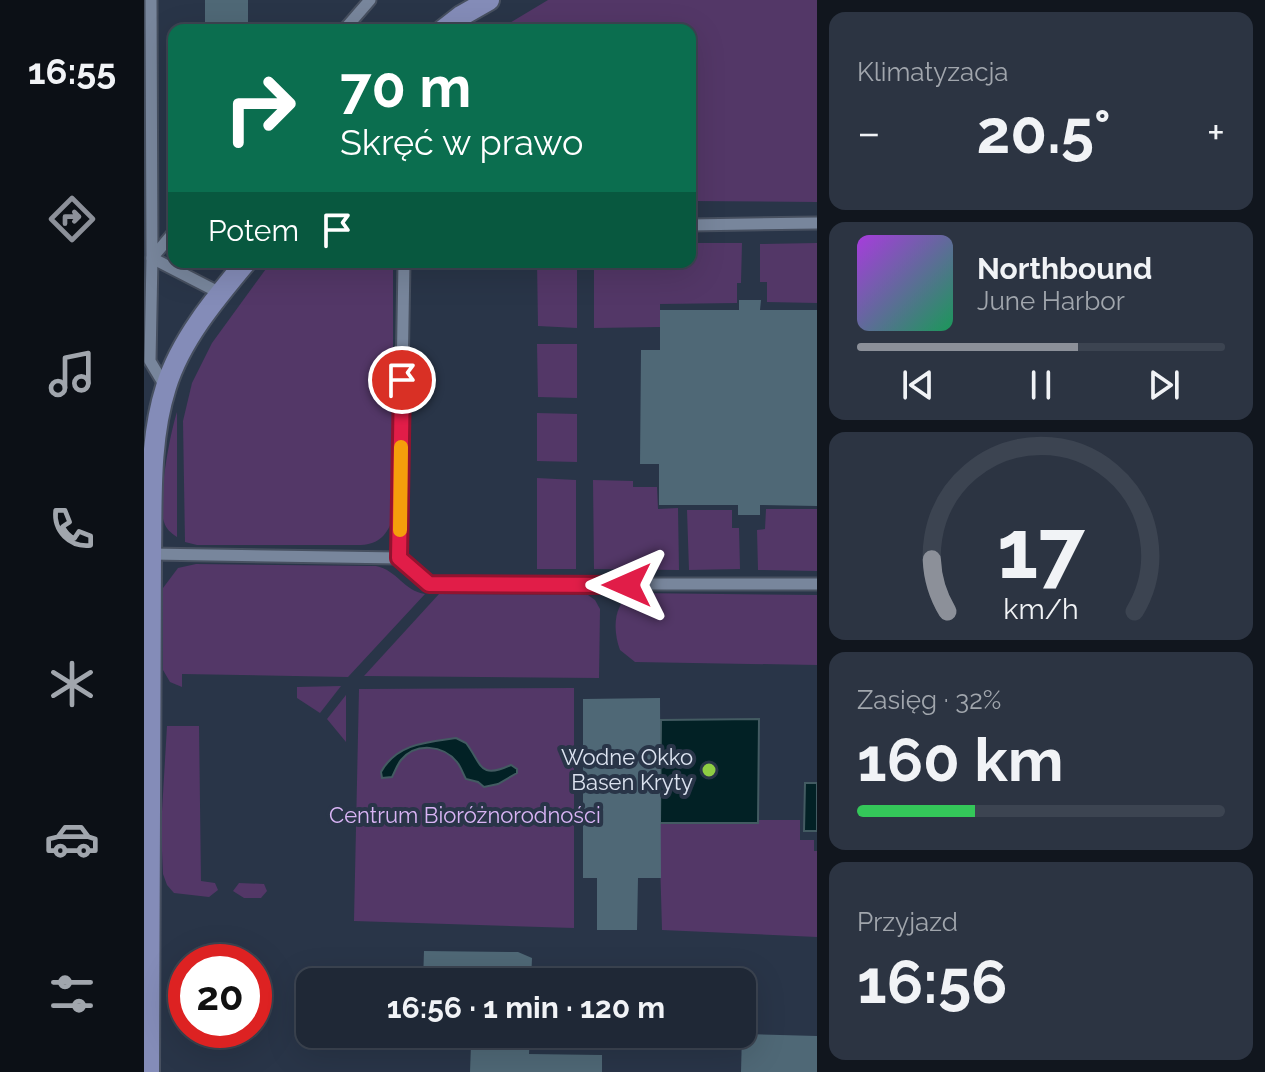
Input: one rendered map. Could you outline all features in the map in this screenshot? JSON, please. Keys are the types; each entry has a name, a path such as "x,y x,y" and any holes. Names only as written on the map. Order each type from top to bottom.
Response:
{"street":[{"path":"450,24 477,2"},
{"path":"149,1072 152,475 166,387 177,360 220,293 241,268"}],"lane":[{"path":"151,0 150,361 166,387"},
{"path":"349,24 370,0"},
{"path":"696,225 817,223"},
{"path":"152,258 168,239"},
{"path":"152,258 168,266"},
{"path":"171,268 220,293"},
{"path":"399,558 404,268"},
{"path":"151,554 399,558 429,584 817,584"}],"green space":[{"path":"548,0 817,0 817,202 696,201 696,24 508,24"},
{"path":"696,243 742,243 737,303 660,304 660,327 594,328 594,268 696,268"},
{"path":"817,243 817,303 767,302 767,282 760,282 760,244"},
{"path":"267,268 393,268 393,518 385,534 373,543 361,545 197,545 185,542 183,421 192,383 212,343"},
{"path":"537,268 577,268 577,328 538,326"},
{"path":"537,344 577,344 577,398 538,397"},
{"path":"177,412 177,537 165,524 162,500"},
{"path":"537,413 577,414 577,462 537,461"},
{"path":"537,478 576,480 576,569 537,569"},
{"path":"593,480 633,481 633,487 657,487 658,509 678,508 679,570 594,569"},
{"path":"766,509 817,509 817,571 758,570 757,530 765,529"},
{"path":"687,510 732,510 732,528 739,528 740,569 689,570"},
{"path":"196,564 376,566 390,572 411,589 425,594 348,677 182,674 182,687 170,682 163,670 163,588 178,568"},
{"path":"634,593 817,595 817,665 635,662 620,650 616,634 618,610"},
{"path":"439,594 588,595 600,609 599,678 364,676"},
{"path":"341,686 320,713 297,698 297,687"},
{"name":"Centrum Bioróżnorodności","path":"574,688 574,928 354,921 359,689"},
{"path":"346,695 346,742 327,719"},
{"path":"167,726 199,726 201,881 215,883 218,890 209,897 174,893 163,874 161,828"},
{"path":"758,820 800,820 800,840 814,840 814,851 817,851 817,937 662,930 659,823 758,823"},
{"path":"239,883 264,884 267,891 261,898 244,898 233,891"}],"shaded area":[{"name":"Wodne Okko Basen Kryty","path":"759,719 758,823 660,823 661,720"},
{"path":"456,738 466,743 482,768 493,771 511,765 517,773 498,784 484,787 466,779 451,756 437,749 422,748 407,754 392,777 382,778 381,772 388,762 404,750"},
{"path":"805,783 817,783 817,831 804,831"}],"building":[{"path":"205,0 248,0 248,24 205,24"},
{"path":"739,300 761,300 760,310 817,310 817,506 760,505 760,515 738,515 738,505 659,505 659,464 640,464 641,350 660,350 660,310 739,310"},
{"path":"660,698 661,878 638,878 637,930 597,930 597,878 583,878 583,699"},
{"path":"424,951 518,952 532,958 532,968 423,968"},
{"path":"756,1034 817,1036 817,1072 741,1072 742,1048 756,1048"},
{"path":"471,1048 529,1048 529,1054 602,1055 602,1072 470,1072"}],"slow traffic":[{"path":"400,530 401,447"}],"place":[{"name":"Wodne Okko Basen Kryty","path":"709,770"}],"route":[{"path":"402,380 399,558 429,584 627,585"}]}
